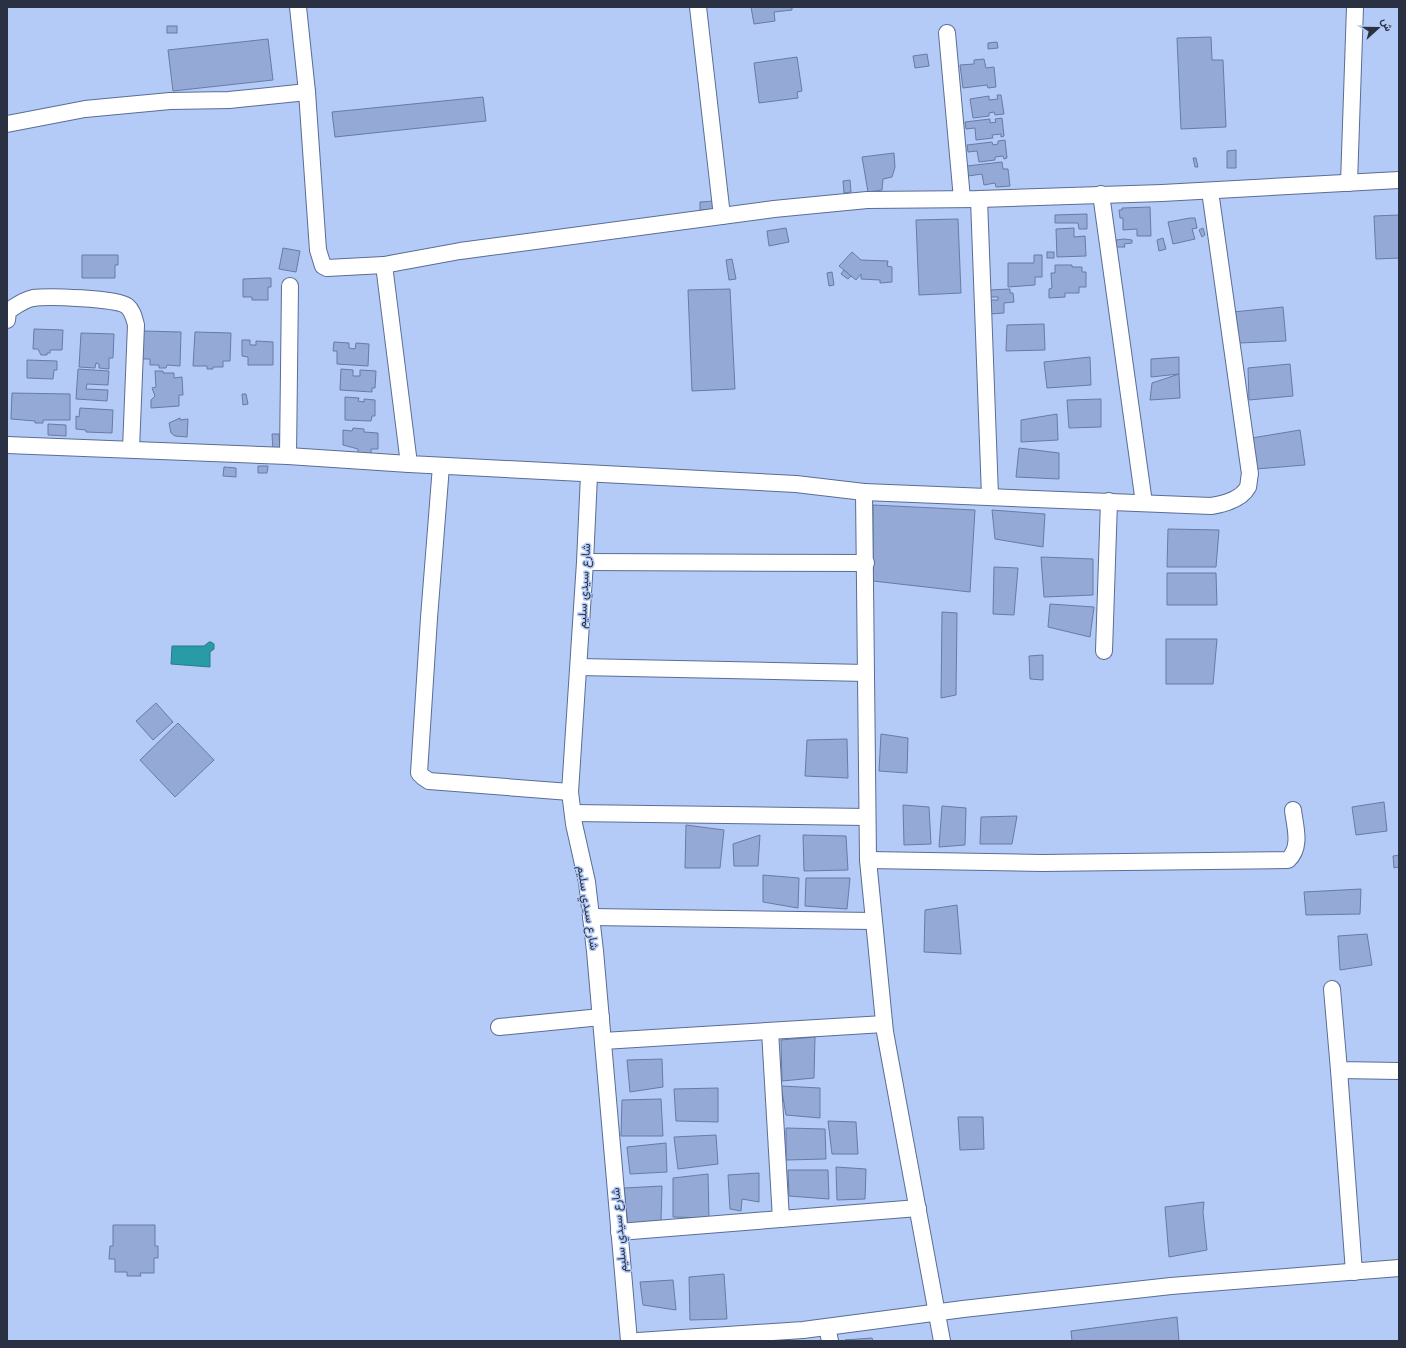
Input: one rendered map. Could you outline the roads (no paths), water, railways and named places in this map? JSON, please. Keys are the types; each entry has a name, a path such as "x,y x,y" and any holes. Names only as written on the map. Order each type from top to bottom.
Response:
{"street":[{"path":"298,7 307,92 318,250 323,266 327,268 384,265 460,251 722,216 866,200 979,198 1210,190 1399,180"},
{"path":"698,7 722,216"},
{"path":"1348,183 1355,7"},
{"path":"947,33 962,198"},
{"path":"7,124 85,110 170,101 229,100 307,92"},
{"path":"7,445 288,456 589,475 796,484 864,492 1211,506 1229,502 1240,496 1248,487 1250,474 1210,190"},
{"path":"1101,194 1144,503"},
{"path":"979,198 990,496"},
{"path":"384,265 409,464"},
{"path":"288,456 290,286"},
{"path":"7,314 20,303 32,298 69,297 126,306 133,314 136,325 131,449"},
{"path":"441,466 419,773 422,777 429,781 570,792"},
{"name":"شارع سيدي سليم","path":"589,475 586,562 570,792 579,852 587,882 591,916 629,1341"},
{"path":"864,492 866,563 867,817 868,860 873,921 884,1024 942,1341"},
{"path":"1104,651 1109,501"},
{"path":"586,562 866,563"},
{"path":"579,667 866,673"},
{"path":"868,860 1042,863 1288,860 1294,854 1297,844 1293,810"},
{"path":"573,813 867,817"},
{"path":"591,916 873,921"},
{"path":"1332,989 1354,1272"},
{"path":"500,1027 600,1017"},
{"path":"603,1041 884,1024"},
{"path":"770,1031 781,1219"},
{"path":"1339,1070 1399,1071"},
{"path":"619,1232 918,1208"},
{"path":"638,1341 828,1334 937,1312 1171,1286 1399,1268"}]}
